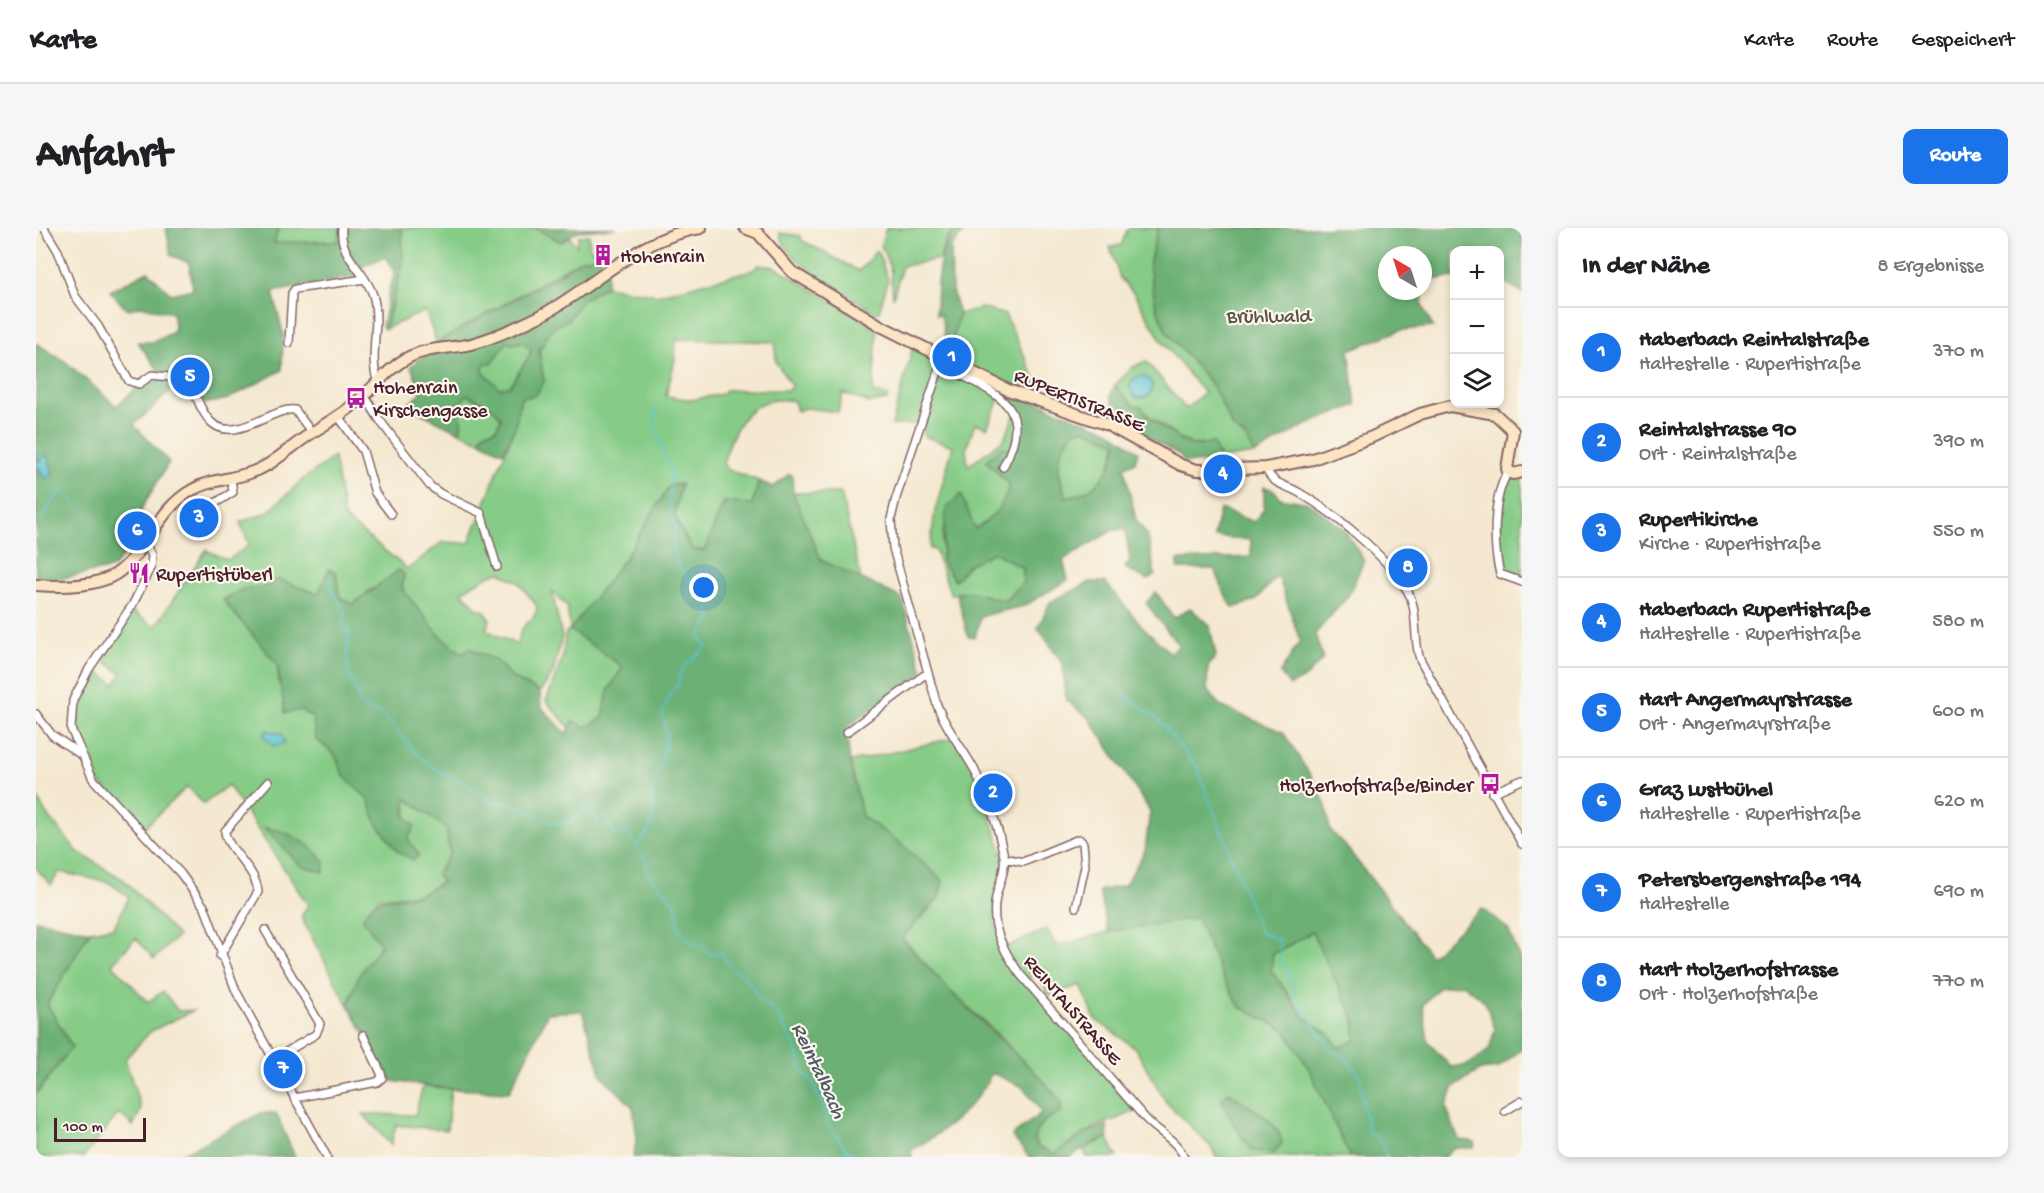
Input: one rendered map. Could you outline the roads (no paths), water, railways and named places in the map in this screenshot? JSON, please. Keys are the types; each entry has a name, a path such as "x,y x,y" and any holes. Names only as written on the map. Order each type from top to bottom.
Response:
{"main road":[{"path":"36,585 75,584 110,577 126,565 166,512 191,491 205,484 254,473 338,416 364,395 392,367 415,354 478,342 531,321 644,249 677,233 700,228"},
{"name":"RUPERTISTRASSE","path":"745,228 758,233 786,266 800,277 941,359 1008,390 1107,425 1181,465 1197,470 1222,471 1266,468 1313,459 1342,449 1419,414 1450,406 1495,414 1508,425 1513,431 1506,463 1508,472"},
{"path":"1508,472 1515,474 1522,472"}],"street":[{"path":"44,228 58,251 75,296 98,326 129,381 139,384 152,375 186,379 207,419 222,428 254,424 290,409 295,410 312,433"},
{"path":"342,228 342,244 348,258 364,279 374,300 377,380"},
{"path":"289,343 293,291 364,279"},
{"path":"941,359 998,397 1015,414 1017,428 1015,444 1003,467"},
{"name":"REINTALSTRASSE","path":"941,359 891,519 893,548 943,723 984,790 1004,858 994,920 1007,956 1144,1117 1176,1145 1185,1157"},
{"path":"364,395 381,422 430,486 441,494 481,513 497,567"},
{"path":"338,416 363,451 375,493 391,514"},
{"path":"1266,468 1275,483 1294,490 1334,516 1389,567 1406,588 1414,607 1417,649 1420,659 1491,793 1522,844"},
{"path":"1508,472 1501,484 1495,533 1495,555 1500,574 1522,582"},
{"path":"205,523 214,504 233,492 231,480"},
{"path":"145,540 153,561 144,586 89,669 74,700 71,729 80,754 93,779 181,874 205,908 220,956 236,991 327,1157"},
{"path":"847,732 927,673"},
{"path":"36,714 52,735 80,754"},
{"path":"1491,793 1522,780"},
{"path":"220,956 258,892 256,881 246,862 226,837 225,831 268,782"},
{"path":"1004,858 1023,862 1079,839 1083,843 1085,866 1076,907"},
{"path":"265,930 320,1024 316,1034 273,1060"},
{"path":"294,1098 377,1082 382,1078 363,1035"},
{"path":"1505,1111 1522,1101"}],"water":[{"path":"1137,376 1145,376 1152,383 1152,391 1145,398 1137,398 1130,391 1130,383"},
{"path":"47,455 53,475 44,478 36,463"},
{"path":"267,730 282,734 285,743 273,746 264,736"}],"waterway":[{"name":"Reintalbach","path":"638,848 636,846 642,841 652,820 653,805 650,790 660,770 667,735 662,715 670,693 677,686 682,669 706,647 699,636 711,619 709,611 713,601 709,594 695,588 679,568 673,547 675,528 669,502 671,473 654,422 657,405"},
{"path":"36,446 41,458"},
{"path":"58,492 66,491 74,503"},
{"path":"42,520 60,492"},
{"path":"331,577 331,588 346,614 342,625 349,633 347,664 360,704 384,717 429,764 474,788 492,802 504,802"},
{"path":"1120,691 1159,720 1197,767 1260,932 1279,940 1280,960 1286,967 1297,1000 1332,1051 1345,1057 1360,1076 1364,1111 1370,1134 1379,1138 1387,1157"},
{"path":"507,803 555,823 565,823 574,819 585,809 594,814 600,827 610,824 614,835 628,832 635,845"},
{"name":"Reintalbach","path":"640,852 645,858 647,872 676,904 679,928 691,942 702,946 711,955 721,952 729,966"},
{"name":"Reintalbach","path":"731,968 747,979 756,994 777,1015 796,1047 803,1073 814,1082 815,1091 824,1105 829,1126 847,1150 859,1157"}],"place":[{"name":"Hohenrain","path":"603,255"},
{"name":"Haberbach Reintalstraße","path":"952,357"},
{"name":"Hart Angermayrstrasse","path":"190,377"},
{"name":"Hohenrain Kirschengasse","path":"356,398"},
{"name":"Haberbach Rupertistraße","path":"1223,474"},
{"name":"Rupertikirche","path":"199,518"},
{"name":"Graz Lustbühel","path":"137,531"},
{"name":"Hart Holzerhofstrasse","path":"1408,568"},
{"name":"Rupertistüberl","path":"139,573"},
{"name":"Holzerhofstraße/Binder","path":"1490,784"},
{"name":"Reintalstrasse 90","path":"993,793"},
{"name":"Petersbergenstraße 194","path":"283,1069"}],"park label":[{"name":"Brühlwald","path":"1269,315"}]}
